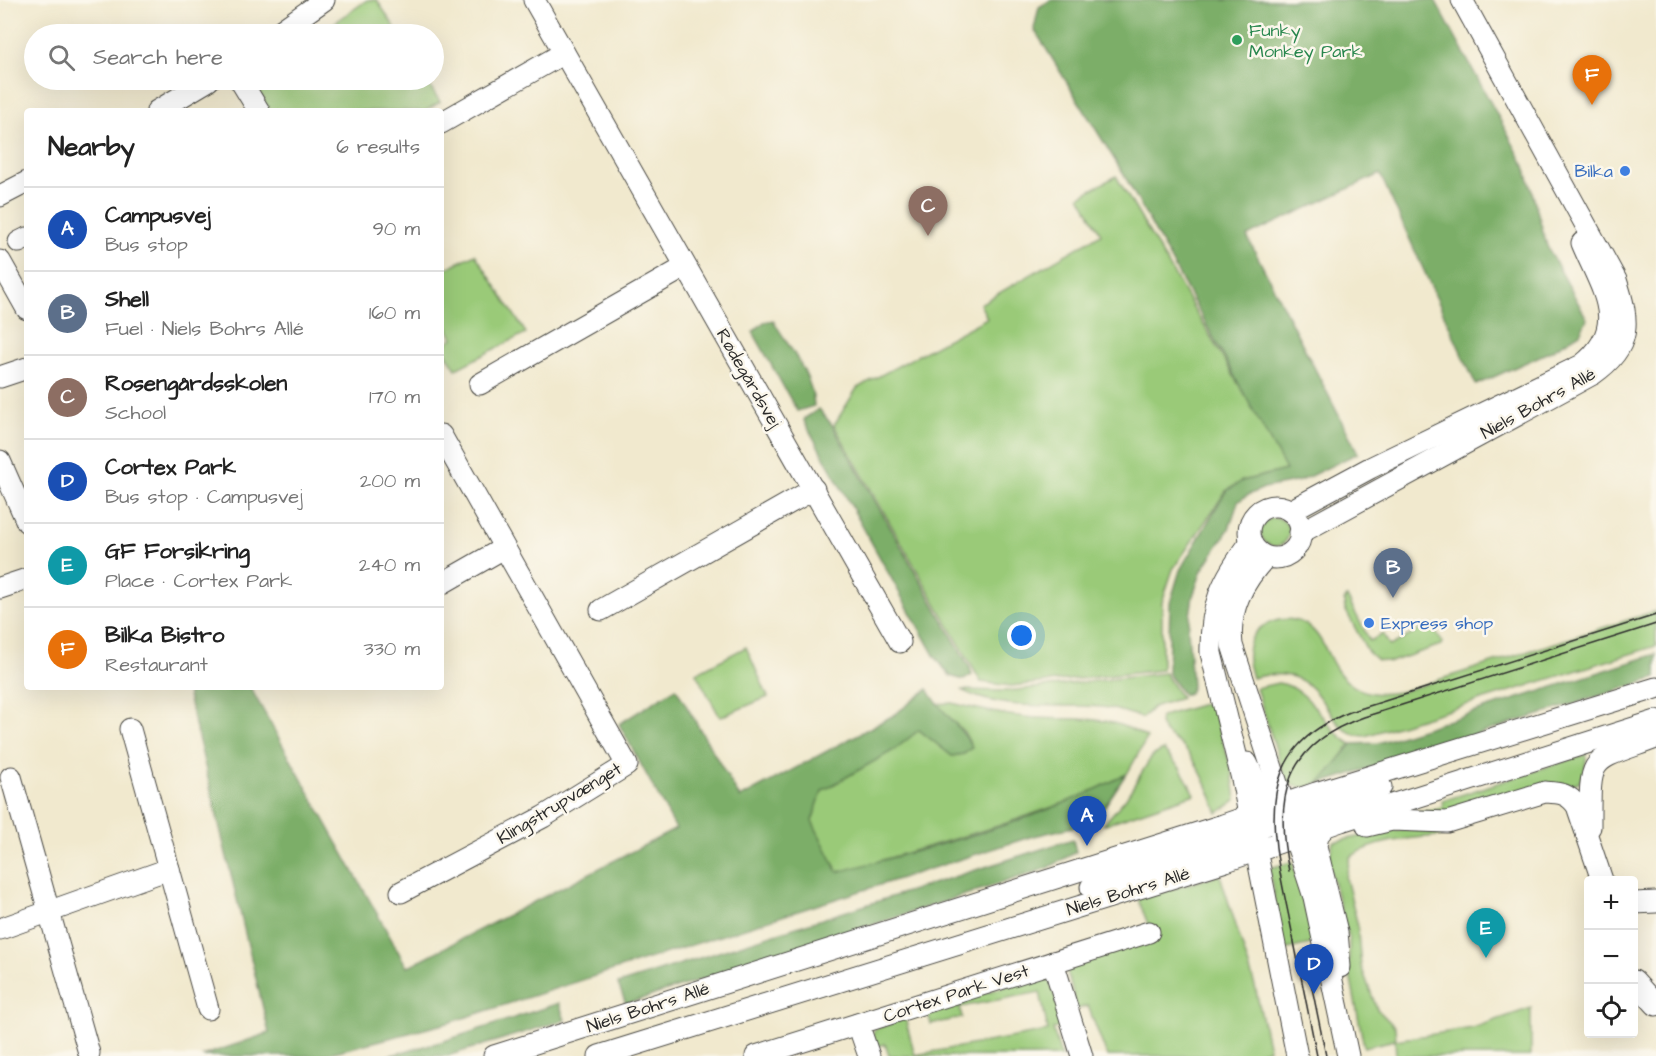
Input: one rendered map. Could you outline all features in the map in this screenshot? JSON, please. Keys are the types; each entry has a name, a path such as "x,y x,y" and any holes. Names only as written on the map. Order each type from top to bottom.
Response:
{"street":[{"path":"290,24 324,0"},
{"name":"Rødegårdsvej","path":"534,0 900,642"},
{"name":"Niels Bohrs Allé","path":"1300,533 1593,374 1611,362 1622,346 1624,306 1616,280 1549,162 1462,0"},
{"path":"444,121 564,53"},
{"path":"162,108 192,90"},
{"path":"245,90 255,108"},
{"name":"Niels Bohrs Allé","path":"1290,511 1379,464 1582,365 1596,354 1606,339 1610,327 1608,309 1549,162"},
{"path":"0,196 24,184"},
{"path":"0,261 24,304"},
{"path":"480,384 685,267"},
{"path":"0,377 24,369"},
{"name":"Klingstrupvænget","path":"401,892 543,817 627,765 444,440"},
{"path":"0,461 24,515"},
{"path":"601,610 814,489"},
{"path":"1272,506 1290,511 1300,525 1300,533 1295,548 1288,554 1280,557 1266,557 1254,548 1251,542 1250,523 1263,509 1272,506"},
{"path":"1251,542 1230,570 1213,614 1211,633 1214,672 1229,721 1297,1056"},
{"path":"444,582 504,548"},
{"path":"1266,557 1247,578 1236,600 1231,632 1235,657 1272,770 1293,821 1314,897 1348,1056"},
{"path":"0,588 24,580"},
{"name":"Niels Bohrs Allé","path":"599,1056 859,974 1293,821 1507,736 1656,688"},
{"path":"1229,721 1293,821 1318,835 1316,846 1337,932 1340,1018"},
{"name":"Niels Bohrs Allé","path":"494,1056 1293,821 1656,721"},
{"path":"130,729 208,1009"},
{"path":"1590,842 1590,774 1594,765 1601,758 1656,738"},
{"path":"11,777 89,1053"},
{"path":"1293,821 1366,827 1392,820 1447,822 1545,792 1561,793 1571,797 1577,806 1601,876"},
{"path":"0,929 169,869"},
{"path":"1638,903 1656,902"},
{"name":"Cortex Park Vest","path":"756,1056 1149,932"},
{"name":"Cortex Park Vest","path":"1053,962 1082,1056"},
{"path":"1637,984 1656,1005"},
{"name":"Cortex Park Vest","path":"858,1024 869,1056"}],"green space":[{"path":"367,0 377,0 393,24 333,24"},
{"path":"1051,0 1435,0 1525,166 1547,246 1587,319 1580,333 1551,351 1476,385 1380,174 1247,236 1358,453 1300,481 1264,488 1238,502 1229,529 1202,570 1193,596 1188,629 1192,686 1189,693 1183,695 1168,673 1170,603 1180,570 1226,491 1242,481 1286,470 1124,175 1034,29 1039,7"},
{"path":"258,90 432,90 440,102 430,108 268,108"},
{"path":"1116,176 1279,453 1286,470 1242,481 1226,491 1173,569 1162,602 1162,670 1011,686 981,682 834,425 857,388 987,318 980,304 1101,234 1080,196"},
{"path":"475,254 526,333 456,369 444,351 444,344 453,338 444,321 444,270"},
{"path":"773,320 805,372 813,394 814,406 797,411 753,332 764,322"},
{"path":"819,409 832,425 970,668 972,675 964,680 950,676 934,655 804,421"},
{"path":"1275,518 1285,522 1289,532 1285,542 1275,546 1265,542 1261,532 1265,522"},
{"path":"1347,597 1370,641 1383,634 1390,646 1429,625 1433,626 1442,642 1441,645 1391,662 1377,660 1368,652 1345,609 1344,601"},
{"path":"1656,611 1656,646 1365,736 1350,732 1338,724 1310,687 1297,678 1278,674 1252,678 1248,662 1249,646 1257,631 1279,620 1297,621 1305,624 1318,636 1341,676 1348,682 1366,692 1393,693"},
{"path":"746,647 768,697 720,717 696,673"},
{"path":"1656,654 1656,678 1319,784 1352,744 1378,743"},
{"path":"1165,673 1181,698 1153,707 1142,718 1102,707 1030,706 996,702 961,690 1008,691"},
{"path":"1278,683 1300,692 1333,729 1351,744 1324,778 1306,787 1297,787 1286,781 1256,688"},
{"path":"676,688 740,798 894,715 928,689 972,747 964,754 952,756 919,730 894,750 822,791 812,821 838,872 1021,819 1092,791 1126,774 1103,809 1081,825 1030,837 448,1023 319,1056 202,1056 269,1033 187,690 252,690 407,967 676,829 619,724"},
{"path":"1211,702 1232,771 1236,800 1218,813 1194,761 1182,746 1164,731 1160,723 1160,718 1166,715"},
{"path":"952,703 1017,716 1107,721 1133,730 1147,738 1127,774 1087,795 998,826 838,873 812,821 822,791 894,750 919,730 952,756 964,754 972,747 964,732 935,704"},
{"path":"1163,750 1180,768 1195,794 1103,825 1126,798 1152,756"},
{"path":"1587,754 1584,774 1579,782 1549,785 1460,815 1411,814 1443,807 1442,801"},
{"path":"1392,830 1445,831 1447,835 1384,843 1350,857 1346,878 1357,922 1361,966 1377,1009 1395,1027 1396,1040 1473,1028 1531,1008 1531,1056 1396,1056 1395,1040 1364,1047 1349,970 1349,939 1328,862 1333,842"},
{"path":"1073,839 1076,852 1048,868 626,1004 618,984"},
{"path":"1292,862 1316,943 1283,950 1269,868"},
{"path":"1220,875 1255,986 1269,1049 1247,1056 1107,1056 1088,1006 1077,1009 1067,971 1148,924 1138,899"},
{"path":"1041,976 1050,981 1064,1026 1053,1029 1061,1056 889,1056 885,1044 876,1047 873,1034 875,1029 905,1018 915,1055 1048,1031 1040,992 960,1007 962,1018 931,1024 927,1010"},
{"path":"559,1003 565,1020 447,1056 387,1056 444,1041"}],"tram line":[{"path":"1317,1056 1283,890 1274,829 1275,800 1281,774 1295,750 1317,729 1350,712 1656,615"},
{"path":"1289,871 1284,844 1285,796 1291,776 1302,758 1317,742 1338,728 1364,717 1656,624"},
{"path":"1311,983 1326,1056"}],"place":[{"name":"Funky Monkey Park","path":"1237,40"},
{"name":"Bilka Bistro","path":"1592,105"},
{"name":"Bilka","path":"1625,171"},
{"name":"Rosengårdsskolen","path":"928,236"},
{"name":"Shell","path":"1393,598"},
{"name":"Express shop","path":"1369,623"},
{"name":"Campusvej","path":"1087,846"},
{"name":"GF Forsikring","path":"1486,958"},
{"name":"Cortex Park","path":"1314,994"}]}
